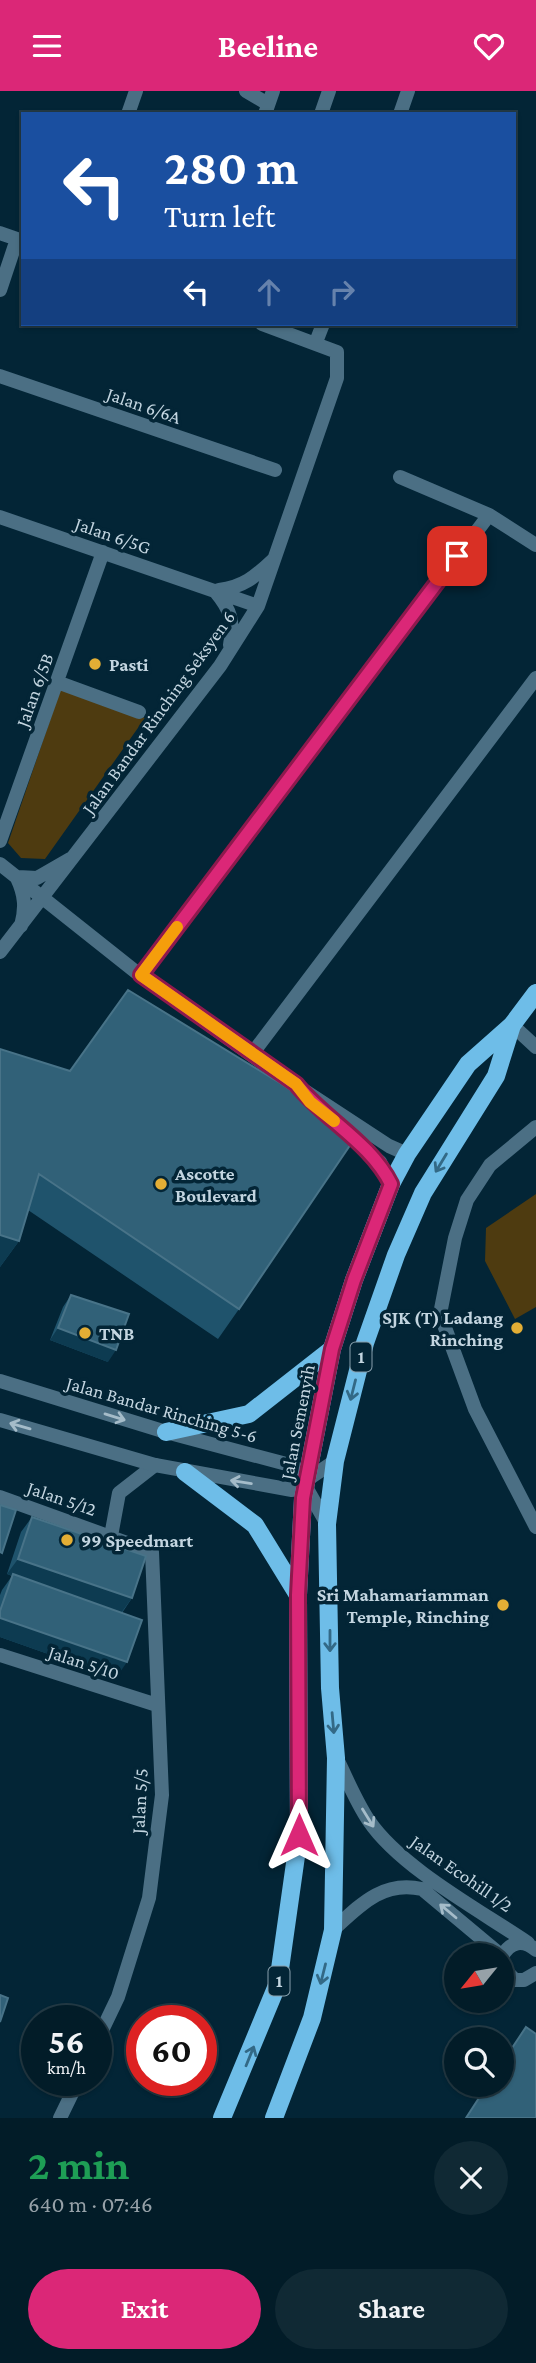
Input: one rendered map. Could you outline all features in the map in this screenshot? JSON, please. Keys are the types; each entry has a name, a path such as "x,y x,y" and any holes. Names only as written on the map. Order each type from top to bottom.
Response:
{"main road":[{"name":"Jalan Semenyih","path":"222,2118 278,1983 299,1835 298,1595 306,1483 332,1349 354,1280 391,1184 407,1154 468,1064 512,1025 536,993"},
{"name":"Jalan Semenyih","path":"333,1930 336,1758 330,1688 327,1524 335,1461 365,1343 396,1255 423,1193 496,1076 512,1025"},
{"path":"166,1432 249,1414 332,1349"},
{"path":"184,1472 255,1525 298,1595"},
{"name":"1","path":"274,2118 312,2018 333,1930"}],"street":[{"path":"129,112 136,91"},
{"path":"246,91 269,103"},
{"path":"322,112 329,91"},
{"path":"401,112 408,91"},
{"path":"0,233 20,240 0,290"},
{"path":"268,326 316,342 322,326"},
{"name":"Jalan Bandar Rinching Seksyen 6","path":"0,952 44,898 229,651 258,605 337,379 337,352 316,342"},
{"name":"Jalan 6/6A","path":"0,376 275,470"},
{"path":"400,477 489,515 536,545"},
{"path":"141,975 489,515"},
{"name":"Jalan 6/5G","path":"0,517 258,605"},
{"name":"Jalan 6/5B","path":"0,841 103,552"},
{"path":"214,590 237,588 254,579 275,558"},
{"path":"214,590 228,607 233,624 229,651"},
{"path":"252,1053 536,678"},
{"path":"57,682 139,712"},
{"path":"17,877 37,878 78,853"},
{"path":"0,864 141,975 388,1146 407,1154"},
{"path":"17,877 24,893 25,910 19,930"},
{"path":"512,1025 536,1047"},
{"path":"296,1084 310,1102 380,1162 391,1184"},
{"path":"536,1127 490,1165 467,1200 440,1314 475,1409 536,1527"},
{"name":"Jalan Bandar Rinching 5-6","path":"0,1381 166,1432 294,1467 306,1483 327,1524"},
{"path":"0,1420 184,1472 292,1490 335,1461"},
{"path":"111,1536 119,1493 155,1465"},
{"name":"Jalan 5/12","path":"0,1497 152,1552"},
{"name":"Jalan 5/5","path":"112,2010 149,1898 162,1795 152,1552"},
{"name":"Jalan 5/10","path":"0,1655 157,1705"},
{"name":"Jalan Ecohill 1/2","path":"336,1758 369,1821 387,1843 408,1861 532,1946"},
{"name":"Jalan Ecohill 1/2","path":"333,1930 361,1903 379,1892 392,1887 411,1887 422,1889 487,1943"},
{"name":"Jalan Ecohill 1/2","path":"514,1944 532,1946"},
{"path":"514,1979 535,1977"},
{"path":"60,2118 71,2096"}],"shaded area":[{"path":"61,688 145,718 45,859 21,858 8,843"},
{"path":"536,1194 536,1307 515,1319 485,1261 486,1228"}],"building":[{"name":"Ascotte Boulevard","path":"128,990 280,1083 357,1135 239,1309 39,1174 19,1241 0,1235 0,1049 70,1071"},
{"path":"71,1295 129,1314 116,1350 58,1328"},
{"path":"0,1505 16,1510 2,1553 0,1552"},
{"path":"32,1517 146,1556 132,1598 18,1559"},
{"path":"13,1574 142,1620 127,1662 0,1618"},
{"path":"0,1995 8,1998 0,2022"},
{"path":"526,2027 536,2034 536,2118 466,2118 480,2097 514,2097 514,2045"}],"slow traffic":[{"path":"177,927 141,975 296,1084 310,1102 334,1121"}],"place":[{"name":"Pasti","path":"95,664"},
{"name":"Ascotte Boulevard","path":"161,1184"},
{"name":"SJK (T) Ladang Rinching","path":"517,1328"},
{"name":"TNB","path":"85,1333"},
{"name":"99 Speedmart","path":"67,1540"},
{"name":"Sri Mahamariamman Temple, Rinching","path":"503,1605"}],"route":[{"path":"299,1835 298,1595 303,1498 332,1349 354,1280 391,1184 380,1162 310,1102 296,1084 141,975 457,556"}]}
